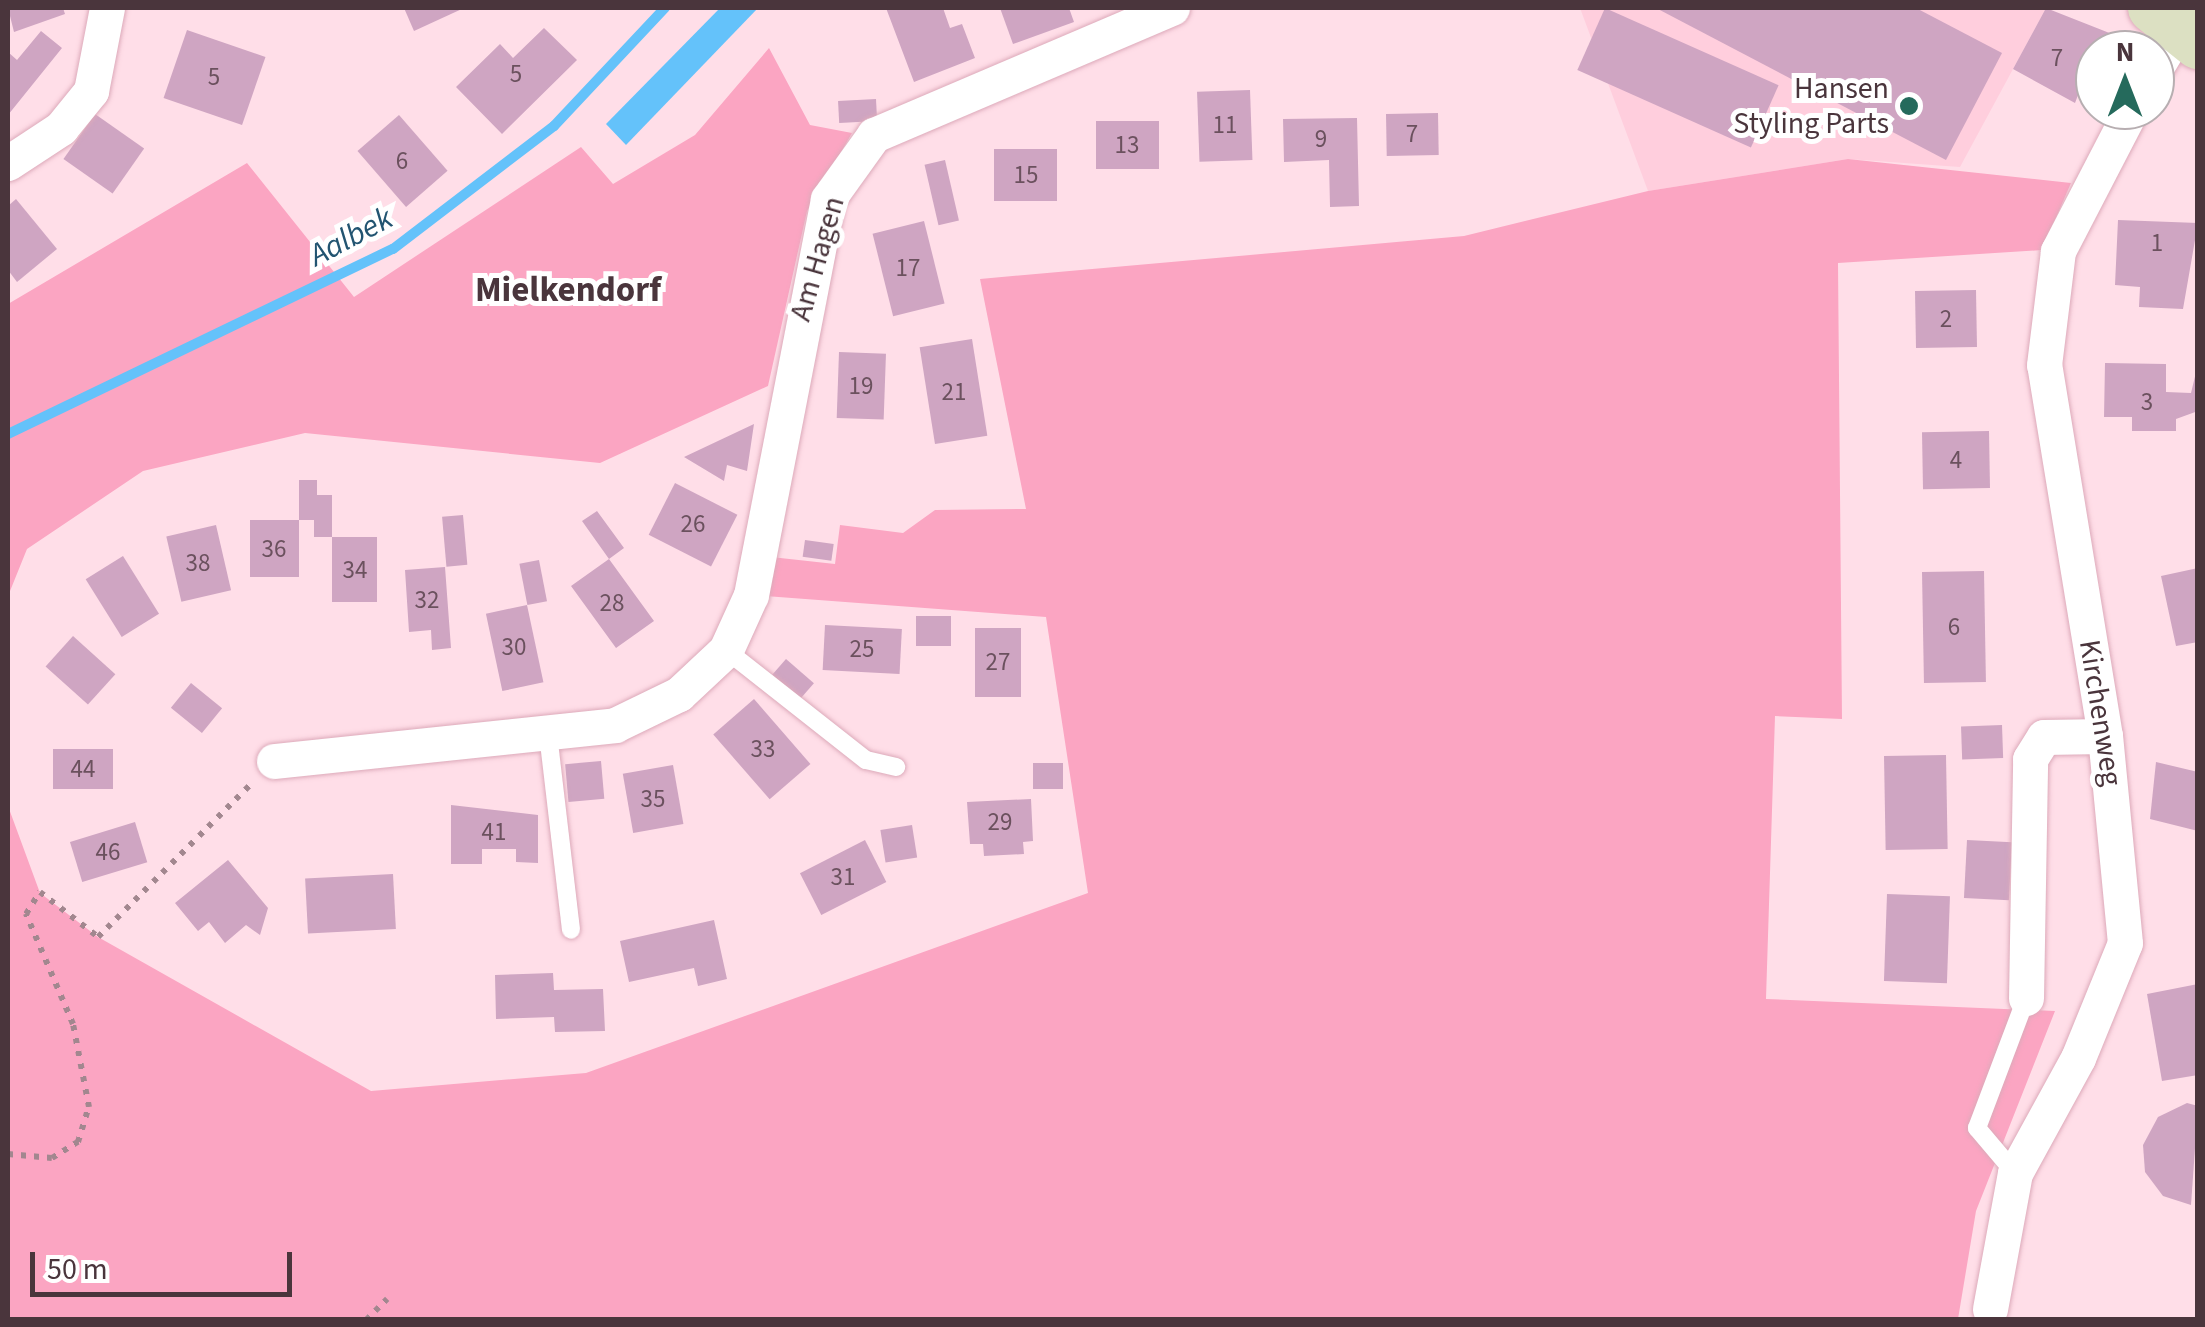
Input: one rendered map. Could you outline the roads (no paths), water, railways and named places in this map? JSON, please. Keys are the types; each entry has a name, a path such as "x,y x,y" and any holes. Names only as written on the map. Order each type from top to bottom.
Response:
{"street":[{"path":"8,164 61,128 91,92 107,8"},
{"name":"Am Hagen","path":"274,762 614,725 678,694 726,650 761,556 828,199 874,135 916,110 1172,8"},
{"name":"Kirchenweg","path":"1990,1309 2015,1173 2078,1058 2125,943 2105,736 2044,365 2058,251 2121,130"},
{"path":"2026,998 2030,759 2044,737 2105,736"}],"lane":[{"path":"726,650 866,760 896,767"},
{"path":"548,734 571,930"},
{"path":"2015,1173 1977,1128 2026,998"}],"water":[{"path":"720,8 758,8 626,145 606,124"}],"waterway":[{"name":"Aalbek","path":"8,434 393,249 554,126 665,8"}],"place":[{"name":"Hansen Styling Parts","path":"1909,106"}],"district":[{"name":"Mielkendorf","path":"568,290"}]}
